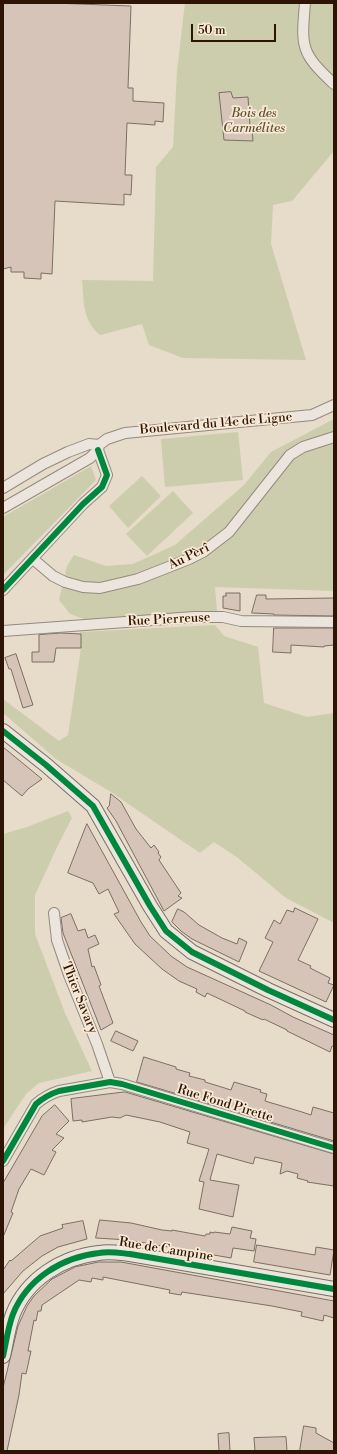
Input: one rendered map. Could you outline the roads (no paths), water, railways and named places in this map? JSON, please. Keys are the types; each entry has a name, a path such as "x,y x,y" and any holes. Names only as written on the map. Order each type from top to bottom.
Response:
{"street":[{"path":"305,3 303,38 306,52 315,66 334,84"},
{"name":"Boulevard du 14e de Ligne","path":"98,447 107,439 125,433 312,416 334,405"},
{"name":"Au Pèrî","path":"33,559 53,576 65,582 83,587 100,588 138,579 189,559 203,552 222,539 233,529 290,455 303,447 334,437"},
{"path":"3,488 43,464 68,452 89,444 98,447"},
{"path":"3,508 90,458 98,447"},
{"path":"3,590 83,504 102,487 106,475 98,447"},
{"name":"Rue Pierreuse","path":"3,631 194,617 223,617 241,621 334,622"},
{"path":"3,731 93,806 150,906 166,931 192,952 334,1020"},
{"name":"Thier Savary","path":"54,913 57,940 110,1082"},
{"path":"3,1161 36,1104 50,1094 59,1091 110,1082"},
{"name":"Rue Fond Pirette","path":"110,1082 122,1084 334,1148"},
{"name":"Rue de Campine","path":"3,1356 13,1314 30,1287 38,1279 58,1265 75,1257 88,1254 101,1252 130,1254 334,1289"}],"park label":[{"name":"Bois des Carmélites","path":"254,122"}]}
